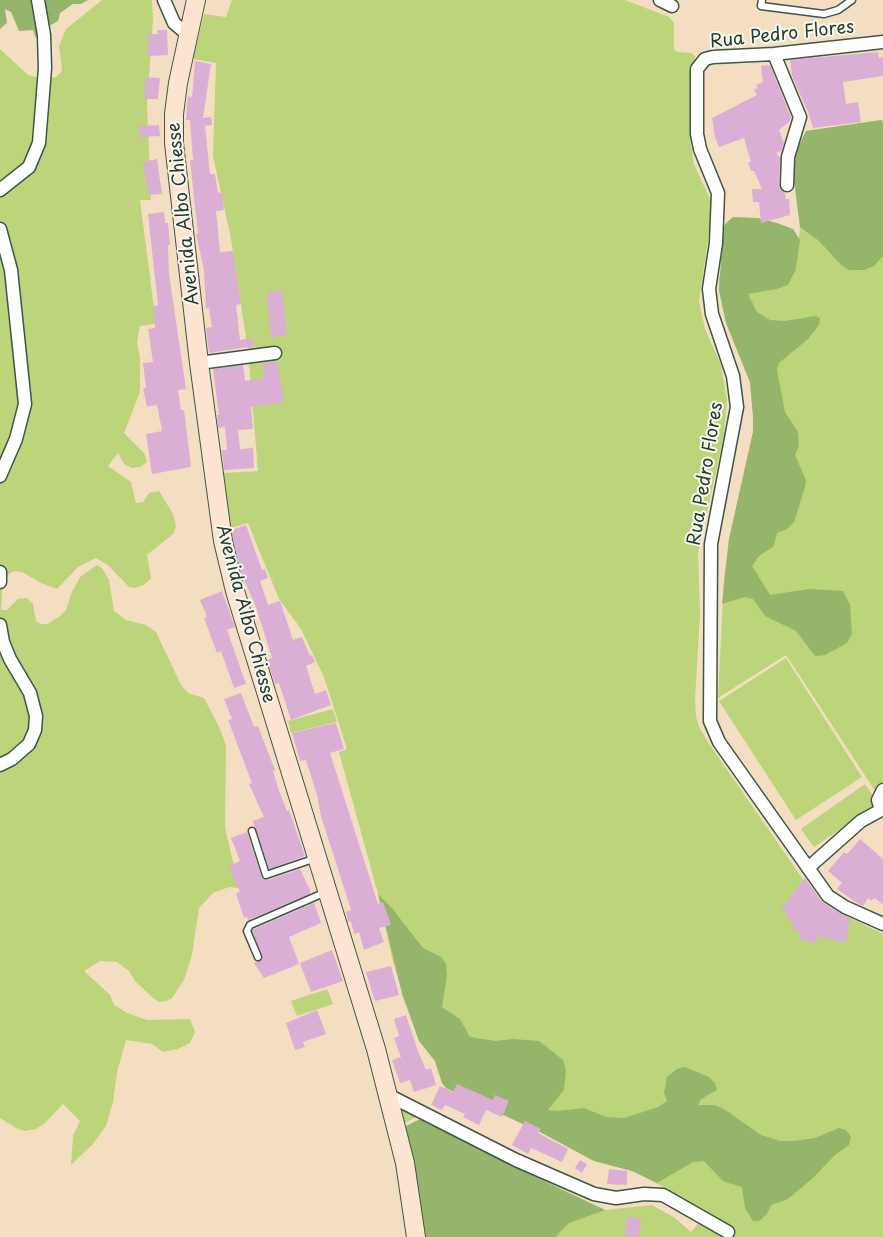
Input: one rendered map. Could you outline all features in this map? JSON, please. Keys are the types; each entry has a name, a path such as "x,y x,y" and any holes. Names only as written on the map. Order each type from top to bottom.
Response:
{"street":[{"path":"0,190 29,167 39,142 46,68 44,35 38,0"},
{"path":"164,0 174,23 188,34"},
{"name":"Avenida Albo Chiesse","path":"196,0 174,114 174,143 199,363 223,540 235,591 388,1095 405,1163 416,1237"},
{"path":"660,0 672,6"},
{"name":"Rua Pedro Flores","path":"883,42 774,54 713,57 703,61 697,69 697,134 700,149 716,184 719,202 709,289 710,302 730,360 736,390 737,407 711,544 708,714 719,742 832,900 883,924"},
{"path":"774,54 800,117 788,157 788,184"},
{"path":"0,229 11,270 25,404 20,426 0,476"},
{"path":"199,363 275,353"},
{"path":"0,572 0,582"},
{"path":"0,624 3,642 14,667 30,693 36,716 35,730 30,744 12,759 0,765"},
{"path":"808,868 861,821 882,810 878,800 883,790"},
{"path":"388,1095 516,1160 594,1194 616,1198 644,1194 663,1195 728,1232"}],"lane":[{"path":"762,0 760,6 824,14 838,10 852,0"},
{"path":"252,831 266,875 317,858"},
{"path":"258,957 247,931 250,925 327,891"}],"green space":[{"path":"0,0 88,0 81,4 73,4 60,13 58,21 49,26 39,40 33,30 19,31 11,12 5,9 7,23 0,29"},
{"path":"102,0 152,0 153,20 147,104 151,200 140,200 156,324 140,326 137,341 140,358 140,392 124,433 144,453 147,461 141,467 132,468 124,464 118,453 108,466 131,482 136,503 143,502 149,493 159,491 173,514 176,526 173,534 147,555 151,578 144,585 135,588 129,587 108,565 96,558 78,567 57,589 41,583 22,572 14,571 3,578 1,610 7,610 18,599 27,598 33,604 36,621 41,624 47,624 66,610 71,594 80,577 97,565 102,568 109,580 114,611 126,620 146,625 156,632 181,685 188,693 204,698 219,727 226,745 225,828 239,888 229,887 213,893 199,908 192,955 184,980 172,998 159,1002 135,981 129,971 117,962 100,961 84,971 110,995 114,1005 127,1013 147,1020 190,1019 195,1032 190,1043 178,1049 163,1052 152,1044 126,1040 106,1126 93,1144 71,1165 73,1136 80,1121 63,1104 45,1123 36,1129 25,1131 0,1118 0,49 28,75 43,79 56,77 62,71 59,46 66,29"},
{"path":"232,0 625,0 669,17 674,23 674,49 678,52 691,53 695,56 690,140 694,164 713,206 699,301 705,329 721,365 727,400 724,435 698,553 700,614 695,699 696,717 700,729 708,742 813,894 832,909 883,934 883,1237 423,1237 420,1119 605,1210 652,1205 675,1218 691,1232 702,1219 667,1189 643,1176 632,1171 594,1161 542,1133 446,1088 442,1083 435,1061 419,1041 393,962 378,894 339,752 347,749 324,677 301,629 279,599 248,523 228,529 222,473 258,471 248,351 231,239 213,156 216,63 193,59 204,14 226,17"},
{"path":"881,120 883,123 883,256 874,266 865,270 849,270 842,266 819,241 800,227 794,180 796,152 806,131"},
{"path":"883,120 883,799 881,800 786,655 718,698 724,578 729,539 753,432 750,382 726,323 719,290 719,277 741,294 777,289 796,269 800,227 794,180 796,152 806,131"},
{"path":"733,217 758,218 777,223 793,229 800,240 796,269 788,285 748,294 757,312 770,320 785,321 815,316 820,318 819,325 808,339 779,363 777,370 785,412 798,432 799,446 795,455 806,480 805,487 794,522 787,529 777,533 774,546 759,556 752,566 770,595 809,589 843,591 850,605 852,634 847,643 825,655 815,656 796,631 765,616 753,599 745,597 722,604 729,539 753,432 750,382 726,323 719,290 723,231 725,224"},
{"path":"786,658 862,777 796,820 719,701"},
{"path":"333,709 337,722 291,733 288,721"},
{"path":"865,784 878,803 814,847 801,829"},
{"path":"378,894 391,907 423,948 441,957 446,964 447,975 442,1007 460,1019 470,1037 495,1041 513,1039 539,1041 563,1060 566,1070 564,1090 548,1110 558,1111 584,1108 606,1117 624,1118 658,1107 667,1101 664,1093 667,1077 677,1069 685,1067 709,1077 715,1083 717,1090 701,1099 698,1105 715,1105 724,1109 761,1135 780,1141 794,1141 815,1138 839,1128 846,1130 851,1137 849,1145 835,1155 813,1178 788,1199 771,1205 767,1214 759,1221 753,1221 745,1208 742,1187 723,1181 704,1161 693,1162 657,1183 632,1171 594,1161 542,1133 446,1088 442,1083 435,1061 419,1041 402,994"},
{"path":"327,989 333,1004 297,1016 291,1001"},
{"path":"395,1102 420,1115 401,1125"},
{"path":"420,1119 605,1210 569,1223 555,1237 423,1237 402,1128"}],"building":[{"path":"157,30 167,30 168,55 148,56 148,34 158,34"},
{"path":"878,52 879,58 883,57 883,76 843,82 846,104 858,102 861,122 813,128 792,76 790,60"},
{"path":"195,61 211,64 203,118 211,117 212,125 205,126 210,174 215,174 218,193 222,192 224,210 216,211 220,252 233,251 241,304 236,305 240,340 253,338 254,346 209,353 206,328 212,327 209,308 206,309 204,270 196,234 198,234 190,160 193,160 190,120 186,120 188,96 192,97"},
{"path":"770,65 791,117 790,121 779,130 784,143 781,151 776,153 780,158 779,185 785,193 786,199 789,199 790,215 761,223 759,202 753,202 752,189 762,189 754,171 751,171 748,162 751,162 744,138 719,147 715,137 712,118 757,95 754,90 758,88 756,85 763,82 761,66"},
{"path":"146,77 160,78 158,99 144,99"},
{"path":"159,125 160,136 139,137 139,126"},
{"path":"157,159 162,194 149,195 143,162"},
{"path":"164,212 165,223 168,223 170,245 168,245 169,274 186,389 178,390 181,410 184,410 191,467 152,474 146,434 162,431 157,405 147,407 143,388 146,388 143,363 153,362 148,329 155,328 153,306 158,305 148,214"},
{"path":"282,290 287,335 271,337 267,292"},
{"path":"277,362 284,402 251,407 253,429 238,430 240,449 253,448 254,468 224,470 222,450 227,450 225,427 218,428 217,415 219,415 213,369 243,365 245,381 264,378 262,364"},
{"path":"246,525 262,570 265,569 268,578 260,581 268,605 280,601 293,640 302,637 310,656 312,655 315,662 306,666 315,694 326,690 331,705 291,720 279,683 275,684 267,660 272,658 256,607 242,575 233,539 232,530"},
{"path":"222,591 235,627 227,630 246,684 234,688 221,651 217,653 204,618 207,617 200,600"},
{"path":"241,693 254,727 258,726 275,770 273,771 278,788 287,811 289,810 305,856 269,869 253,821 264,817 249,784 252,783 228,720 232,719 224,699"},
{"path":"336,723 344,749 330,753 378,904 383,902 391,925 379,928 384,942 364,950 359,932 354,934 351,921 348,922 346,912 351,910 321,816 317,795 306,760 300,761 292,733"},
{"path":"247,832 262,878 268,880 300,869 310,894 248,920 247,917 244,918 236,893 240,892 229,866 240,861 231,838"},
{"path":"860,839 883,859 883,904 874,898 871,901 868,898 863,906 857,903 837,889 842,883 828,871 844,852 847,854"},
{"path":"805,878 823,903 850,919 846,943 817,936 815,944 799,938 801,932 792,929 794,924 781,909"},
{"path":"314,903 321,923 289,937 299,964 264,978 254,963 263,959 252,931"},
{"path":"332,950 343,981 311,992 300,963"},
{"path":"391,966 399,995 375,1001 366,972"},
{"path":"317,1010 326,1034 303,1042 305,1047 295,1050 286,1023"},
{"path":"406,1015 426,1070 431,1068 436,1085 414,1092 410,1080 400,1083 392,1060 401,1057 394,1038 399,1036 394,1019"},
{"path":"457,1084 493,1100 495,1095 509,1101 502,1117 486,1110 479,1125 463,1117 465,1114 445,1105 442,1110 431,1105 440,1086 453,1092"},
{"path":"525,1121 541,1129 538,1133 568,1149 562,1162 531,1148 528,1154 512,1145"},
{"path":"580,1160 587,1164 582,1173 575,1168"},
{"path":"609,1169 627,1171 627,1185 607,1184"},
{"path":"627,1217 641,1218 639,1237 625,1236"}]}
